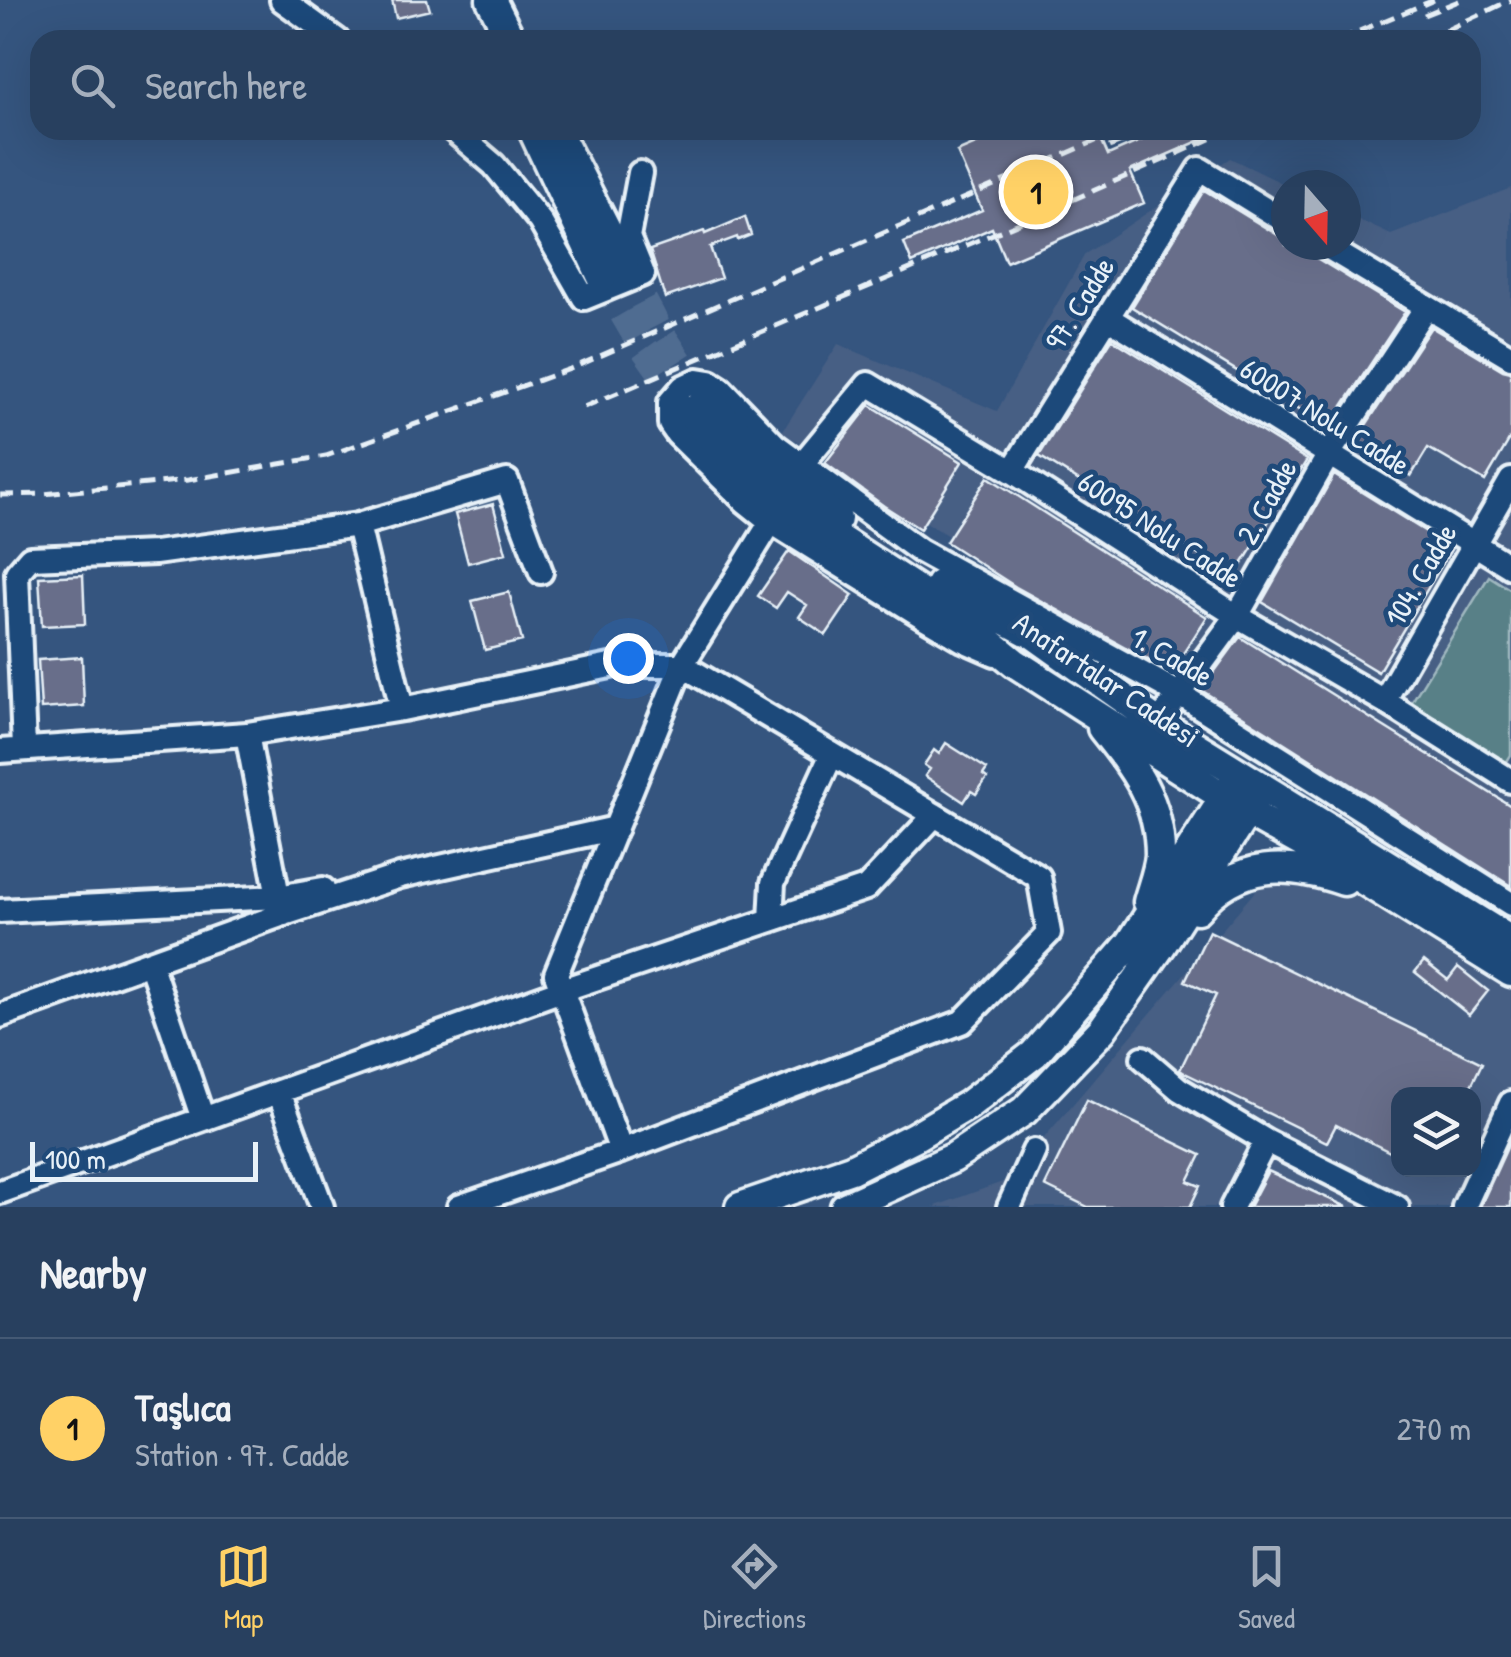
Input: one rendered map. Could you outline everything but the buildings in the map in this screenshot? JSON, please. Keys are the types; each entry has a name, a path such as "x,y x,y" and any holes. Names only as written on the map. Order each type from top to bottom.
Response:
{"main road":[{"path":"471,0 485,30"},
{"path":"490,0 506,30"},
{"path":"538,140 613,271 560,140"},
{"name":"Anafartalar Caddesi","path":"1511,941 1243,793 1088,711 1016,664 960,618 766,492 719,446 696,405 874,547 1036,636 1158,723 1243,793 1390,896 1511,972"},
{"path":"1088,711 1128,761 1156,815 1160,858 1151,937"},
{"path":"844,1207 952,1158 1024,1112 1102,1030 1151,937 1243,793"},
{"path":"740,1207 851,1169 968,1105 1034,1054 1130,944 1151,937 1233,878 1254,871 1313,870 1390,896"}],"street":[{"path":"282,0 323,30"},
{"path":"465,140 494,165 540,221 584,298 642,274 628,238 640,173"},
{"name":"97. Cadde","path":"1012,471 1200,169 1271,213"},
{"path":"1348,260 1511,357"},
{"name":"2. Cadde","path":"1158,723 1237,616 1328,454 1426,308"},
{"name":"60007 Nolu Cadde","path":"1107,317 1511,567"},
{"name":"1. Cadde","path":"771,522 745,501 670,424 670,402 682,387 698,380 721,388 775,445 920,551 1180,695 1511,904"},
{"name":"60095 Nolu Cadde","path":"801,465 868,384 1237,616 1384,700 1511,781"},
{"name":"104. Cadde","path":"1384,700 1511,480"},
{"path":"24,749 18,573 30,558 155,553 358,525 507,481 540,572"},
{"path":"620,1151 556,974 682,665 771,522 963,640 1016,664"},
{"path":"358,525 402,708"},
{"path":"0,752 247,734 402,708 615,665 682,665 1039,877 1049,933 962,1022 620,1151 459,1207"},
{"path":"247,734 280,906"},
{"path":"771,920 773,883 832,754"},
{"path":"0,1192 562,990 866,888 935,815"},
{"path":"0,1016 150,962 280,906 616,828"},
{"path":"0,911 280,906"},
{"path":"150,962 203,1119"},
{"path":"1143,1058 1179,1089 1266,1141 1397,1207"},
{"path":"279,1092 322,1207"},
{"path":"1464,1207 1511,1104"},
{"path":"1232,1207 1266,1141"},
{"path":"1009,1207 1034,1151"}],"shaded area":[{"path":"1230,158 1271,178 1271,260 1361,260 1361,221 1391,235 1511,188 1511,1207 933,1207 1008,1180 1346,785 782,432 838,344 997,411 1085,254"}],"green space":[{"path":"1489,576 1511,590 1511,755 1504,766 1408,708"}],"tunnel":[{"path":"624,264 659,331 704,399"},
{"path":"602,277 640,342 689,411"}],"railway":[{"path":"1362,30 1434,0"},
{"path":"1424,15 1461,0"},
{"path":"1446,30 1511,0"},
{"path":"0,495 188,480 326,456 570,369 1098,140"},
{"path":"1109,147 1126,140"},
{"path":"584,407 1208,140"}],"place":[{"name":"Taşlıca","path":"1036,192"}]}
